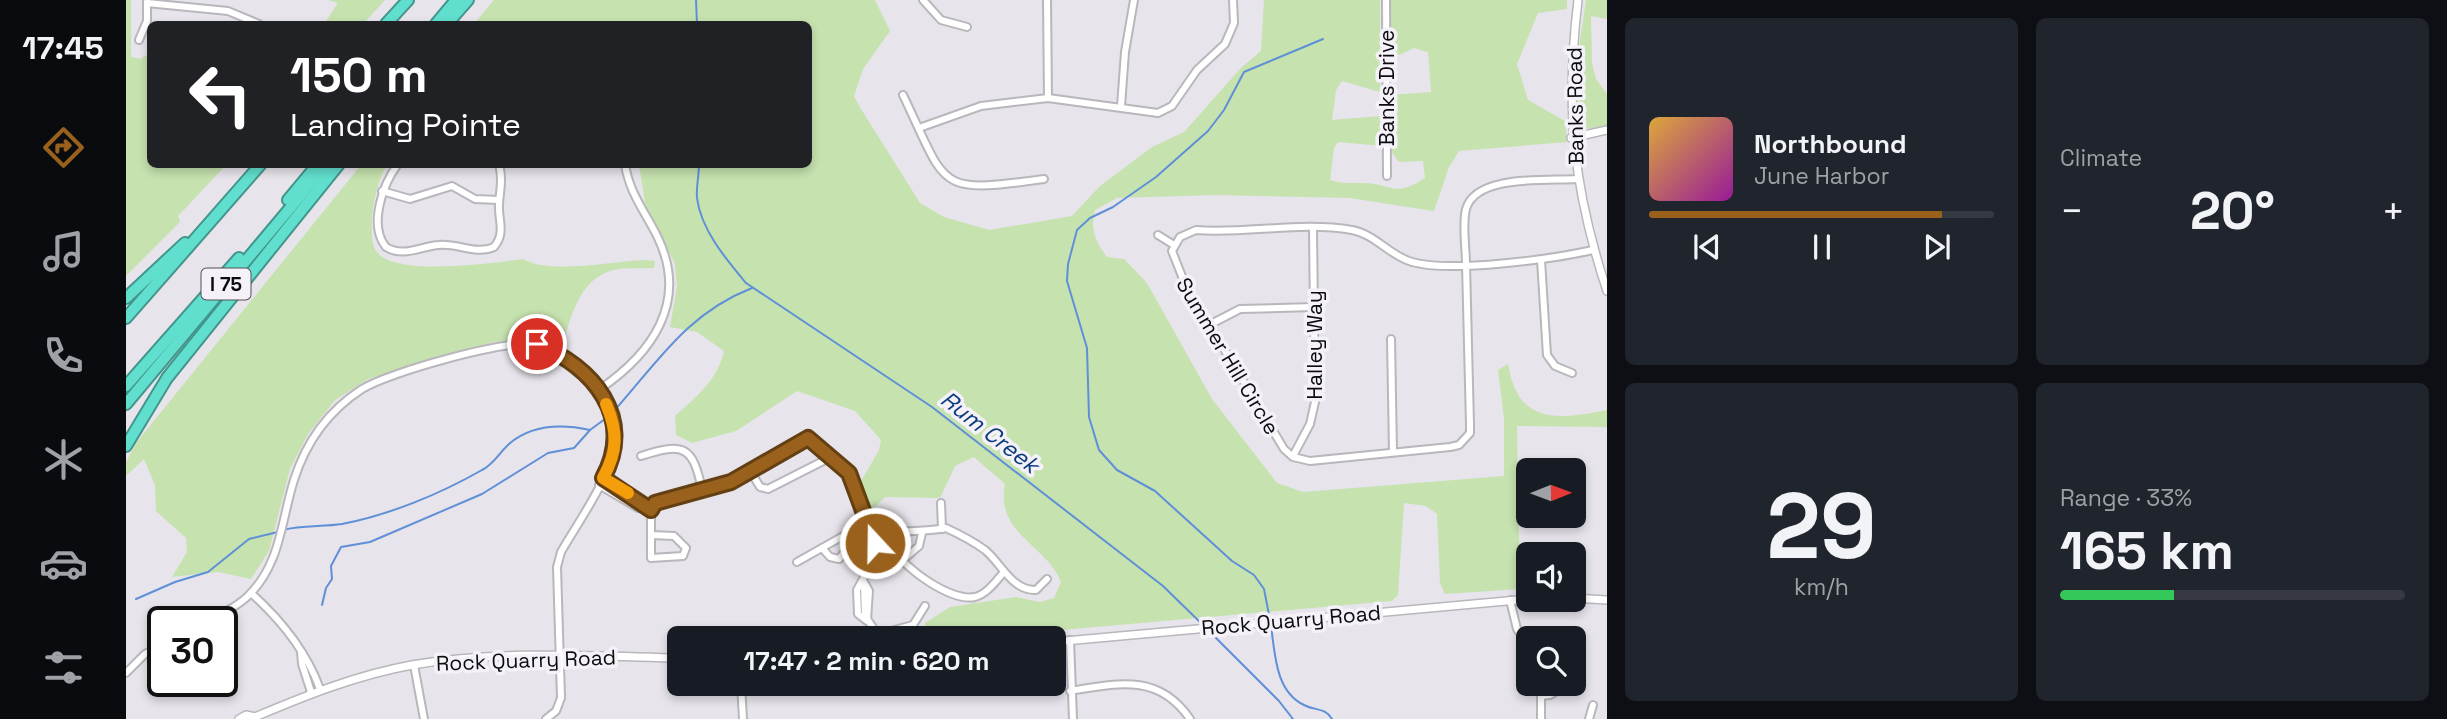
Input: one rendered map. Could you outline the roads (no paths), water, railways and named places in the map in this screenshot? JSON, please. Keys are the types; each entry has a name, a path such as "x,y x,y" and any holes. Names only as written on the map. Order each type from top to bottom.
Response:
{"highway":[{"path":"389,21 408,0"},
{"path":"438,21 456,0"},
{"path":"450,21 468,0"},
{"name":"I 75","path":"126,318 257,168"},
{"path":"126,386 315,168"},
{"name":"I 75","path":"126,404 324,168"},
{"path":"126,446 167,378 336,168"},
{"path":"126,298 206,226"}],"street":[{"path":"923,0 942,20 967,27"},
{"path":"1047,0 1048,98"},
{"path":"1121,106 1125,52 1135,0"},
{"path":"919,128 981,106 1048,98 1158,113 1172,106 1197,70 1225,44 1232,32 1233,0"},
{"name":"Banks Drive","path":"1386,0 1387,176"},
{"name":"Banks Road","path":"1578,0 1572,59 1571,138 1593,250 1607,291"},
{"path":"139,40 147,21 147,1 228,11 252,21"},
{"path":"903,95 934,163 954,182 984,187 1044,179"},
{"path":"1571,138 1607,130"},
{"path":"396,168 382,191 380,238 388,249 399,251 443,244 491,249 499,242 501,233 499,201 503,183 500,168"},
{"path":"600,390 635,364 645,352 660,325 667,298 667,270 662,248 632,191 626,168"},
{"path":"1466,264 1465,211 1479,191 1505,184 1577,179"},
{"path":"382,191 410,199 452,186 475,199 499,201"},
{"path":"1158,235 1174,245 1183,235 1196,230 1313,229 1365,233 1392,254 1416,263 1466,264 1541,260 1593,250"},
{"name":"Halley Way","path":"1293,456 1307,430 1314,409 1313,229"},
{"name":"Summer Hill Circle","path":"1174,245 1172,251 1177,270 1267,424 1284,449 1293,456 1310,461 1459,445 1468,438 1466,264"},
{"path":"1541,260 1547,355 1555,366 1572,373"},
{"path":"1209,325 1240,309 1314,307"},
{"path":"1391,339 1393,452"},
{"path":"231,606 251,593 262,578 282,537 294,480 310,441 327,419 365,387 416,369 508,345 537,344 577,365 600,390 616,428 613,455 601,482 561,552 557,567 561,700 556,711 546,719"},
{"path":"651,535 674,536 686,548 686,553 679,558 651,558 651,535 651,510 655,503 751,472 806,438 849,473 873,533 873,558 864,582 857,590 857,611 870,626"},
{"path":"641,456 670,447 685,450 696,462 702,490"},
{"path":"751,472 760,487 768,489 831,457"},
{"path":"601,482 638,508 651,510"},
{"path":"942,503 942,529"},
{"path":"797,562 845,535 856,538 873,533 922,533 948,529 985,550 1004,572 1032,591 1047,579"},
{"path":"893,532 894,547 927,581 961,597 981,595 1004,572"},
{"path":"904,559 919,546 922,533"},
{"path":"822,548 830,557 841,559 856,538"},
{"path":"864,582 869,591 867,621"},
{"path":"251,593 275,616 309,661 320,689"},
{"path":"1586,599 1607,600"},
{"path":"1510,600 1516,626"},
{"name":"Rock Quarry Road","path":"1066,640 1516,600"},
{"path":"910,626 925,606"},
{"path":"1070,640 1073,719"},
{"path":"301,652 311,692"},
{"path":"126,673 147,653"},
{"name":"Rock Quarry Road","path":"239,719 246,715 255,718 320,689 414,665 487,658 667,658"},
{"path":"414,665 424,719"},
{"path":"1070,691 1127,684 1146,685 1163,691 1190,719"},
{"path":"742,696 743,719"},
{"path":"1541,696 1541,719"},
{"path":"1589,719 1593,705"}],"waterway":[{"name":"Rum Creek","path":"696,0 697,21"},
{"path":"1270,620 1264,589 1254,575 1232,561 1155,491 1117,470 1099,450 1089,417 1087,348 1067,281 1068,264 1077,230 1090,218 1113,207 1156,177 1208,131 1224,110 1244,72 1323,39"},
{"name":"Rum Creek","path":"699,168 699,210 716,244 746,283 932,407 1163,586 1203,625"},
{"path":"613,412 691,325 709,311 752,288"},
{"path":"322,605 326,588 332,579 331,566 341,547 370,542 482,494 548,453 574,448 590,430 609,416"},
{"path":"283,530 342,524 414,503 486,468 518,437 537,429 569,427 590,430"},
{"path":"136,599 175,582 208,572 249,539 278,532"},
{"path":"1271,626 1278,670 1287,691 1294,699 1323,711 1332,719"},
{"name":"Rum Creek","path":"1209,631 1279,701 1293,719"}]}
